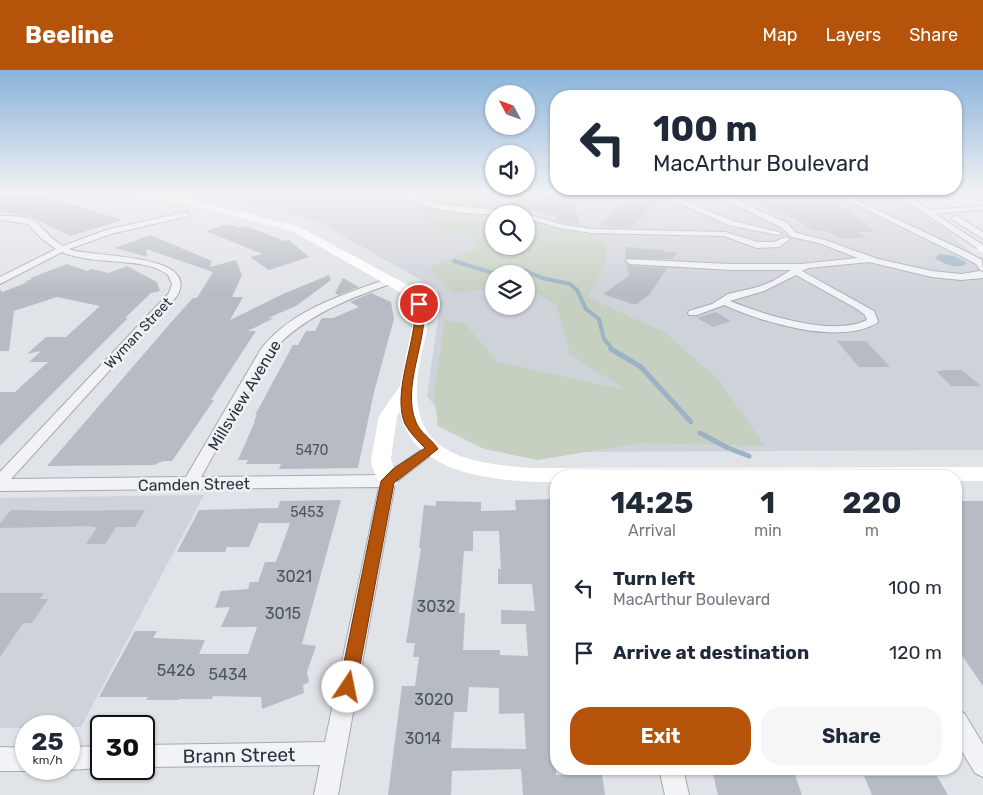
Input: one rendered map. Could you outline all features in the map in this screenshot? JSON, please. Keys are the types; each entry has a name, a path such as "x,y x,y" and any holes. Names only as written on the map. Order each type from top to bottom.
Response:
{"main road":[{"path":"291,227 390,281 416,298 421,309 407,388 410,422 419,436 432,449 453,460 497,473 550,474"},
{"path":"388,481 381,459 388,416 407,388"},
{"path":"962,474 983,474"}],"street":[{"name":"Wyman Street","path":"0,484 174,294 177,287 177,282 170,272 161,266 83,256 49,240 36,227"},
{"path":"0,281 63,248 130,227"},
{"path":"564,227 591,231 725,234 766,246 776,245 791,236"},
{"path":"744,227 791,236 809,237 869,259 936,275 970,277 982,272 979,262 908,227"},
{"path":"785,227 791,236"},
{"path":"951,227 983,249"},
{"path":"969,227 983,236"},
{"path":"693,313 716,306 731,296 761,290 785,279 798,269 815,263 869,259"},
{"path":"630,261 798,269 861,307 870,314 873,321 865,326 815,328 788,324 722,301"},
{"name":"Millsview Avenue","path":"190,484 267,349 276,338 289,326 320,308 390,281"},
{"path":"759,315 755,309 755,302 761,290"},
{"path":"326,795 388,481 432,449"},
{"name":"Camden Street","path":"0,484 388,481"},
{"path":"962,731 983,765"},
{"name":"Brann Street","path":"155,756 334,753"},
{"path":"0,759 15,758"},
{"path":"672,775 677,795"}],"shaded area":[{"path":"327,227 485,227 485,255 535,255 535,227 942,227 954,235 950,235 976,256 983,257 983,450 560,452 449,424 427,396 440,305 437,289"},
{"path":"204,495 81,727 80,715 15,715 15,728 0,728 0,498"}],"green space":[{"path":"433,227 485,227 485,255 535,255 535,227 548,227 593,234 605,243 607,261 587,297 664,332 719,380 765,446 640,443 538,460 484,449 438,426 434,392 445,320 465,324 498,362 626,390 570,354 556,304 535,293 535,265 485,265 485,289 453,293 429,268 474,249 472,232 434,230"}],"water":[{"path":"939,254 955,256 967,263 959,266 946,264 935,258"}],"building":[{"path":"51,227 100,227 70,236"},
{"path":"218,227 247,227 285,241 289,240 309,257 269,270 250,257 262,254 206,231"},
{"path":"808,227 868,227 875,232 858,232 867,238 839,238 828,231 814,231"},
{"path":"150,235 212,261 210,267 236,260 242,275 232,297 243,297 230,320 283,294 329,275 331,280 296,306 268,318 274,318 248,331 256,331 211,400 214,400 172,461 163,461 154,465 47,466 174,319 193,298 197,298 213,272 146,249 147,257 115,248"},
{"path":"625,247 677,252 672,259 626,258"},
{"path":"67,264 87,271 92,269 109,273 127,266 157,282 160,291 151,293 125,318 128,318 0,446 0,392 15,392 48,362 29,362 41,351 27,354 46,337 66,337 100,306 57,297 14,311 9,351 0,351 0,289 2,292 28,282 25,281 32,279 30,278"},
{"path":"626,264 630,266 667,268 650,294 637,304 603,294 629,276"},
{"path":"343,278 359,287 338,295 335,293"},
{"path":"371,293 391,302 394,319 374,392 358,468 279,469 281,464 246,464 248,460 238,460 255,421 257,415 255,415 293,345 298,345 306,331 315,331 322,318 333,318 359,307 350,302"},
{"path":"716,312 731,321 713,327 697,318"},
{"path":"837,341 866,341 890,367 859,367"},
{"path":"941,370 962,370 981,386 951,386 936,371 943,371"},
{"path":"550,499 550,775 602,775 605,795 523,795 521,769 452,771 451,795 388,795 402,686 415,686 419,657 413,657 415,643 406,643 421,548 419,548 424,505 436,506 436,501 481,502 481,511 516,510 515,500","holes":["473,531 499,531 501,569 498,569 498,584 532,584 535,611 501,610 501,624 526,624 528,656 500,655 500,650 463,650 465,613 459,613 464,551 473,551","469,687 499,688 499,714 524,713 526,749 451,748 454,712 467,712"]},
{"path":"341,500 302,644 316,646 307,672 309,682 303,685 304,693 262,709 261,697 213,696 212,699 146,700 148,697 99,697 135,631 157,631 153,638 205,640 199,654 248,654 257,627 221,627 230,607 215,608 221,591 248,589 250,582 258,582 265,562 276,562 290,523 259,523 249,547 227,547 225,552 177,552 199,510 278,508 280,501"},
{"path":"962,501 983,501 983,686 962,656"},
{"path":"11,510 145,510 135,527 116,527 105,544 86,544 97,527 0,528 0,523"},
{"path":"0,593 44,593 40,599 48,599 32,623 23,623 0,657"},
{"path":"713,775 795,775 802,795 718,795"},
{"path":"864,776 937,776 948,795 872,795"}],"waterway":[{"path":"457,262 454,261 493,273 524,270 542,278 570,284 577,290 586,309 599,319 604,339 613,350"},
{"path":"611,349 641,367 691,422"},
{"path":"700,433 728,448 749,456"}],"route":[{"path":"348,687 388,481 432,449 419,436 410,422 408,405 407,388 421,318 419,304"}]}
